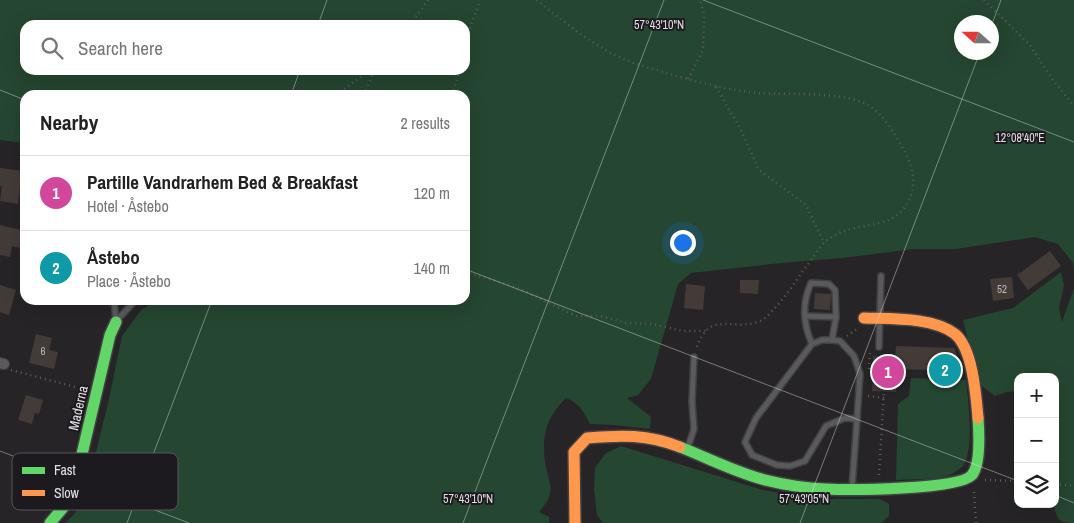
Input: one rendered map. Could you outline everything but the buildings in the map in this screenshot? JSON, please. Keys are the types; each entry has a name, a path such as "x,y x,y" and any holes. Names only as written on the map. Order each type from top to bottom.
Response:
{"street":[{"path":"575,523 574,452 587,438 613,435 647,437 687,450 718,465 768,481 820,490 928,486 966,480 972,475 976,465 978,429 974,382 966,347 956,334 947,329 911,320 880,319 862,323"},
{"name":"Maderna","path":"82,453 110,335 116,322"},
{"name":"Maderna","path":"50,523 61,510"}],"lane":[{"path":"879,347 881,276"},
{"path":"812,344 806,330 805,316 806,295 811,283 829,284 835,290 836,316 832,340"},
{"path":"114,305 116,322"},
{"path":"116,322 131,305"},
{"path":"805,316 836,316"},
{"path":"852,490 860,374 854,356 840,341 822,340 812,344 756,418 745,442 752,454 778,466 790,466 804,461 826,426 845,418 856,418"},
{"path":"687,450 694,429 692,402 694,357"}],"path":[{"path":"414,20 428,0"},
{"path":"470,28 480,0"},
{"path":"536,0 604,49 625,59 688,79 759,93 805,94 855,100 868,105 880,114 888,125 912,168 914,181 908,202 900,213 890,219 871,225 838,232 824,242 781,302 762,320 744,325 723,323 706,331 702,335 694,357"},
{"path":"688,79 703,50 704,14 700,0"},
{"path":"984,0 1029,44 1053,80 1074,106"},
{"path":"343,90 363,75"},
{"path":"366,90 373,75"},
{"path":"454,90 458,75"},
{"path":"716,86 740,128 759,170 806,205 824,242"},
{"path":"470,273 516,287 576,316 601,316 626,323 653,324 682,331 706,331"},
{"path":"840,341 862,323"},
{"path":"869,370 871,344"},
{"path":"2,364 14,372 97,393"},
{"path":"868,388 867,396 884,398"},
{"path":"878,489 884,391"},
{"path":"972,475 978,479 1014,481"},
{"path":"972,475 976,523"},
{"path":"1059,484 1074,486"}],"green space":[{"path":"0,0 1074,0 1074,273 1073,263 1058,244 1035,237 956,249 914,249 691,273 678,284 651,379 638,395 627,398 651,417 650,429 590,424 581,408 566,398 554,412 547,427 544,443 545,462 551,488 549,499 539,512 549,517 549,523 65,523 76,510 178,510 178,453 96,453 122,336 141,310 150,305 470,305 470,90 20,90 20,142 0,140"},
{"path":"1061,272 1064,285 1059,308 1062,322 1074,288 1074,523 1061,521 1054,508 1059,508 1059,373 1014,373 1014,391 995,396 979,384 963,320 1013,308"},
{"path":"911,378 966,380 970,424 969,449 963,466 947,476 928,479 896,480 898,404 909,396"},
{"path":"621,446 763,490 815,499 880,499 889,504 889,516 881,523 603,523 597,515 594,489 595,468 606,453"}],"traffic: fast":[{"path":"82,453 110,335 116,322"},
{"path":"680,447 754,477 795,486 825,489 856,489 902,488 947,484 963,480 972,475 975,470 979,439 978,418"},
{"path":"50,523 61,510"}],"traffic: slow":[{"path":"864,318 924,322 946,328 955,334 961,341 970,361 978,418"},
{"path":"575,523 574,452 587,438 634,436 680,447"}],"place":[{"name":"Åstebo","path":"945,370"},
{"name":"Partille Vandrarhem Bed & Breakfast","path":"888,372"}]}
